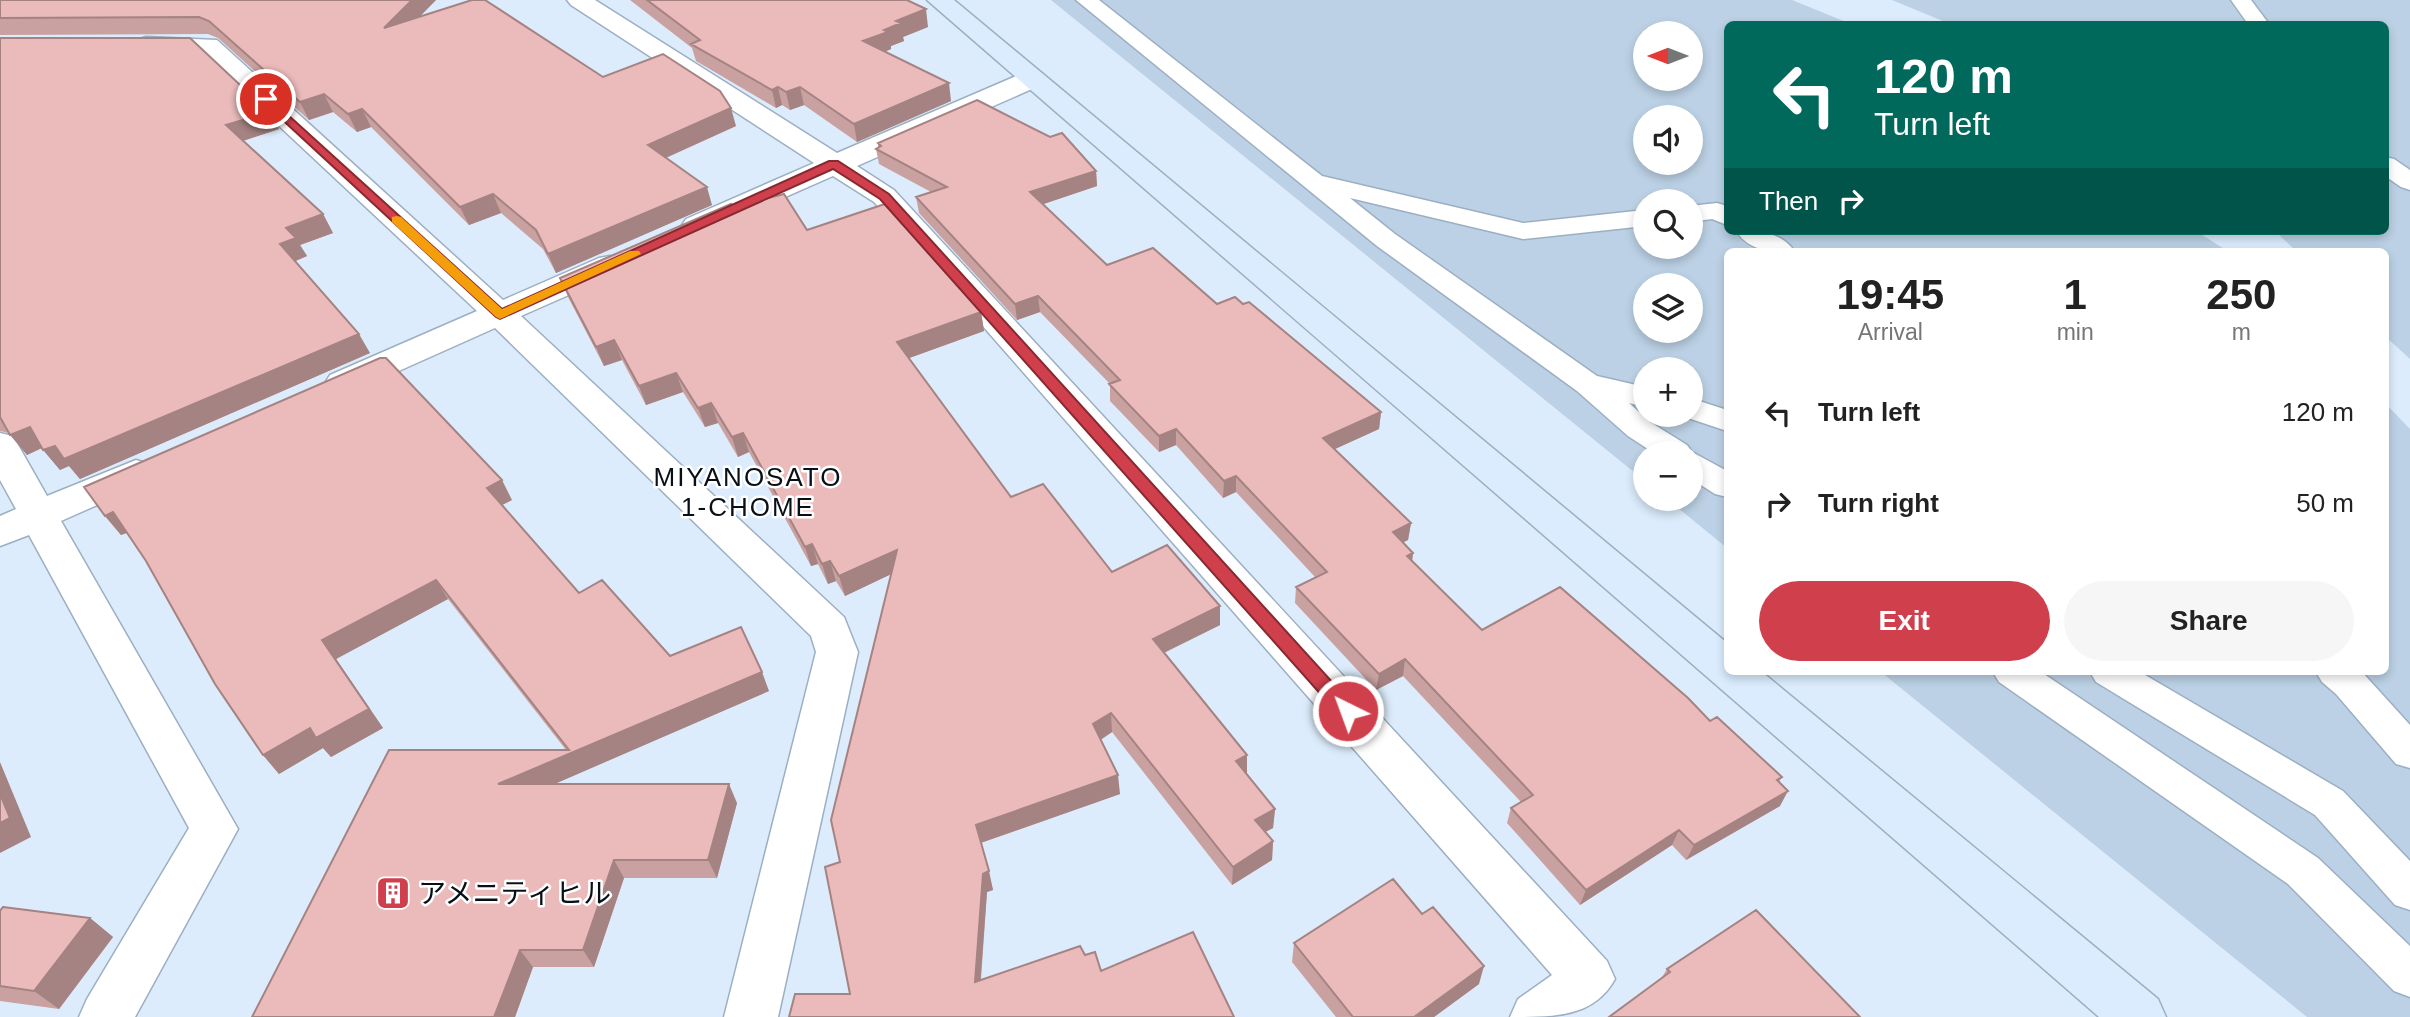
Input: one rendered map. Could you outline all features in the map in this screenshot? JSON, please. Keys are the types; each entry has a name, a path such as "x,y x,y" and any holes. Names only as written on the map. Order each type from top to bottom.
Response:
{"street":[{"path":"579,0 884,196 1589,979 1537,1017"},
{"path":"939,0 1724,665"},
{"path":"111,45 208,45 500,314 829,628 837,653 751,1017"},
{"path":"669,238 1032,79"},
{"path":"316,395 631,255"},
{"path":"0,445 19,524 214,829 106,1017"},
{"path":"19,524 164,461"},
{"path":"1736,675 2139,1017"}],"lane":[{"path":"1086,0 1386,240 1588,384 1639,429 1658,441"},
{"path":"2241,0 2256,21"},
{"path":"2389,167 2410,182"},
{"path":"1313,182 1523,231 1633,219"},
{"path":"1703,213 1717,211 1724,215"},
{"path":"1755,235 1776,248"},
{"path":"1588,384 1633,394"},
{"path":"1703,413 1724,420"},
{"path":"1703,471 1724,484"},
{"path":"2016,675 2303,871 2410,976"},
{"path":"2114,675 2329,803 2410,891"},
{"path":"2339,675 2410,752"}],"shaded area":[{"path":"1051,0 1792,0 1844,21 1724,21 1724,235 2202,235 2223,248 1724,248 1724,546 1682,511 1703,511 1703,441 1633,441 1633,471"},
{"path":"1892,0 2410,0 2410,359 2389,340 2389,248 2293,248 2279,235 2389,235 2389,21 1943,21"},
{"path":"2389,407 2410,429 2410,1017 2307,1017 1885,675 2389,675"}],"building":[{"path":"0,0 412,0 384,28 472,0 485,0 603,77 663,54 720,91 731,108 648,145 707,187 548,254 536,230 493,194 460,207 362,109 348,114 324,94 300,102 209,21 199,17 0,18"},
{"path":"647,0 907,0 926,9 896,21 901,23 884,30 888,32 863,41 949,83 854,124 800,87 786,92 778,87 772,90 691,44 700,40"},
{"path":"0,38 190,38 269,112 226,125 323,214 286,228 296,238 280,244 359,334 64,459 55,446 43,450 30,427 10,435 0,417"},
{"path":"977,100 1050,137 1062,133 1096,171 1030,192 1107,265 1153,248 1217,304 1235,297 1243,304 1249,302 1381,412 1323,438 1411,523 1393,532 1413,553 1407,556 1482,630 1560,587 1688,698 1710,721 1717,717 1782,777 1777,780 1788,791 1694,845 1679,830 1586,890 1511,808 1533,795 1405,659 1379,674 1296,587 1327,572 1236,476 1224,481 1176,429 1159,436 1109,384 1120,380 1038,296 1015,304 916,197 947,187 876,149 881,146 878,143"},
{"path":"784,194 807,230 885,204 981,312 897,342 1011,497 1043,484 1112,572 1167,545 1220,606 1153,639 1247,755 1236,761 1275,809 1255,820 1273,841 1233,867 1111,713 1093,724 1118,775 976,825 989,871 983,874 975,982 1080,946 1085,955 1095,952 1101,971 1193,932 1234,1017 789,1017 795,994 850,994 825,867 840,862 831,820 897,550 839,576 830,561 822,564 812,544 805,547 743,433 732,437 711,403 698,408 676,373 639,386 614,340 596,347 560,278 731,204 735,207"},
{"path":"380,358 386,358 502,480 487,488 579,593 602,580 670,656 741,627 762,672 498,784 729,784 708,860 614,860 583,950 520,950 494,1017 252,1017 389,750 569,750 436,580 322,640 369,709 316,738 310,728 263,755 215,684 146,561 113,512 105,516 84,487"},
{"path":"0,794 10,818 0,823"},
{"path":"1393,879 1422,914 1433,907 1484,966 1414,1017 1353,1017 1294,943"},
{"path":"3,907 90,918 34,991 0,986 0,911"},
{"path":"1756,910 1860,1017 1609,1017 1670,972 1667,969"}],"slow traffic":[{"path":"397,219 500,314 634,254"}],"place":[{"name":"アメニティヒル","path":"393,893"}],"district":[{"name":"MIYANOSATO 1-CHOME","path":"748,492"}],"route":[{"path":"266,99 500,314 834,164 884,196 1348,711"}]}
